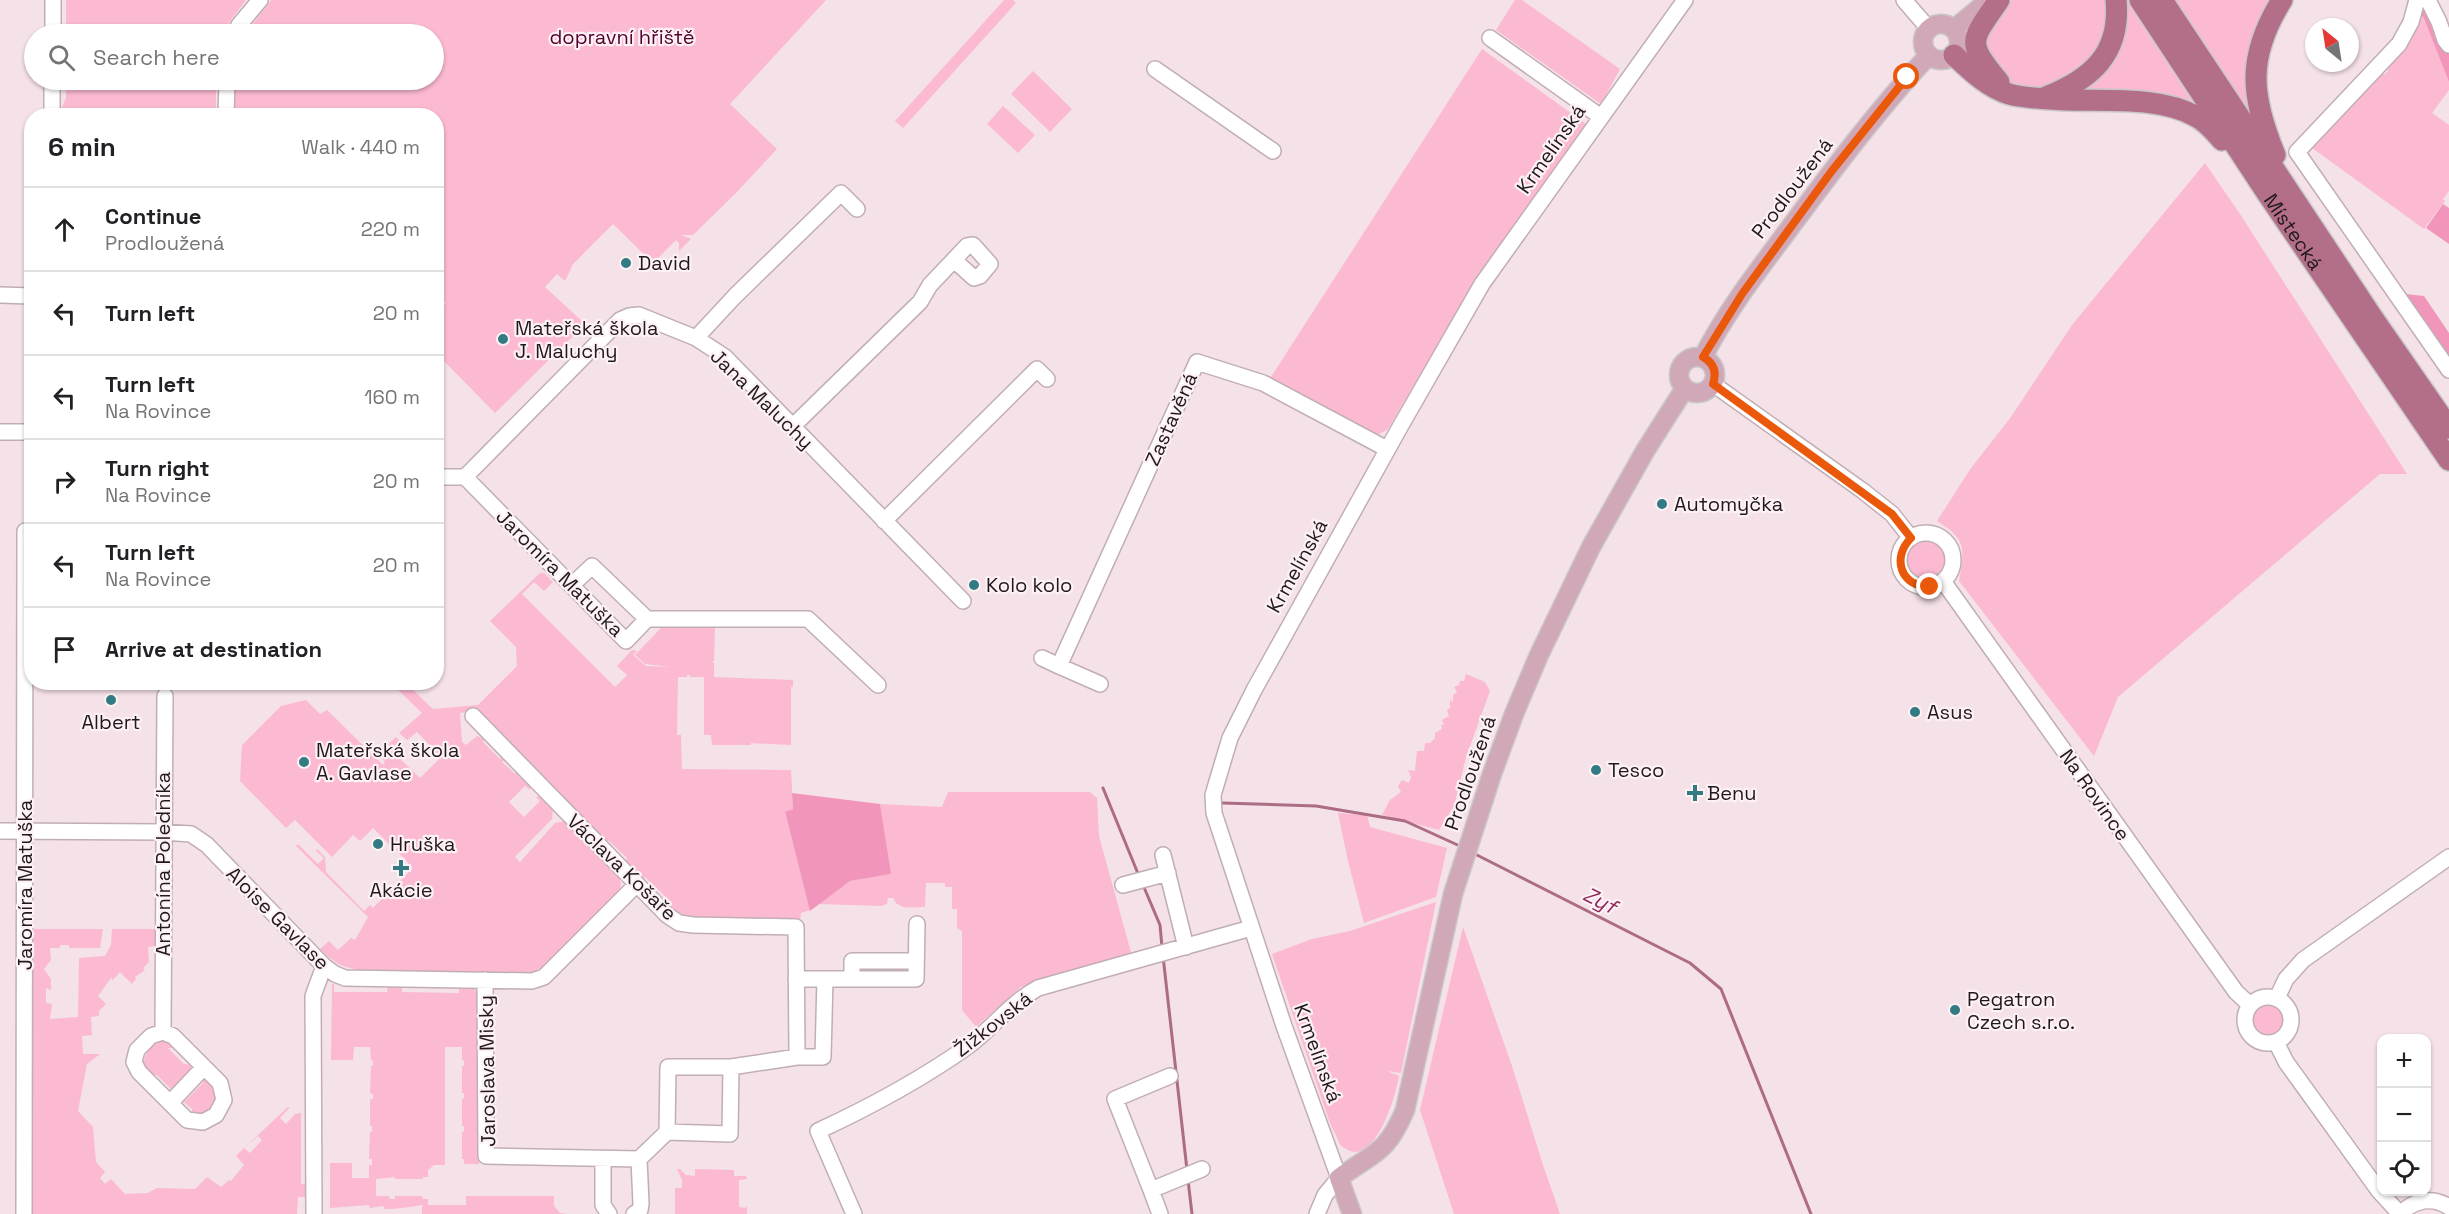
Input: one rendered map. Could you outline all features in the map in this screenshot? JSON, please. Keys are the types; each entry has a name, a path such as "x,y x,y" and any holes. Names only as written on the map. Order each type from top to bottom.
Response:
{"highway":[{"path":"2000,0 1975,36 1975,46 1978,56 2009,94"},
{"path":"2041,99 2075,85 2103,59 2114,37 2117,24 2116,0"},
{"name":"Místecká","path":"2140,0 2267,193 2449,460"},
{"name":"Místecká","path":"2162,0 2449,428"},
{"path":"2282,0 2259,46 2255,75 2264,129 2294,200"},
{"path":"1954,55 1982,79 2009,94 2041,99 2152,104 2174,108 2195,116 2212,129 2267,193"}],"main road":[{"path":"1954,29 1989,0"},
{"path":"1942,24 1954,29 1959,42 1954,55 1941,60 1929,55 1924,42 1929,29 1942,24"},
{"name":"Prodloužená","path":"1703,357 1742,294 1831,172 1880,110 1929,55"},
{"path":"1703,357 1713,367 1715,377 1713,384 1698,393 1685,388 1679,376 1681,366 1689,358 1703,357"},
{"name":"Prodloužená","path":"1339,1178 1379,1152 1393,1137 1405,1110 1441,941 1464,858 1515,714 1566,596 1625,484 1685,388"},
{"name":"Krmelínská","path":"1339,1178 1352,1214"}],"street":[{"path":"53,0 53,24"},
{"path":"240,24 260,0"},
{"name":"Krmelínská","path":"1339,1178 1251,928 1214,813 1218,773 1230,738 1254,690 1387,448 1482,284 1685,0"},
{"path":"1904,0 1929,29"},
{"path":"2416,0 2411,22 2399,44 2297,152 2449,370"},
{"path":"2428,0 2449,45"},
{"path":"1490,38 1601,117"},
{"path":"1155,69 1273,152"},
{"path":"52,90 52,108"},
{"path":"226,108 227,90"},
{"path":"696,338 735,296 841,193 857,209"},
{"path":"792,427 920,302 930,285 954,260"},
{"path":"0,295 24,296"},
{"name":"Jana Maluchy","path":"465,477 620,320 639,315 696,338 724,357 963,602"},
{"name":"Zastavěná","path":"1059,666 1197,362 1263,383 1387,448"},
{"path":"885,521 1037,369 1047,379"},
{"path":"1713,384 1863,491 1892,514 1911,538"},
{"path":"0,432 24,432"},
{"path":"444,477 465,477"},
{"name":"Jaromíra Matuška","path":"465,477 626,640 647,619 808,619 878,685"},
{"path":"1928,533 1945,540 1953,557 1949,574 1937,585 1922,587 1904,576 1899,562 1900,553 1911,538 1928,533"},
{"path":"572,585 592,567 647,619"},
{"name":"Na Rovince","path":"1943,581 2236,992 2250,1005"},
{"path":"1042,658 1100,684"},
{"name":"Jaromíra Matuška","path":"24,1214 27,690"},
{"name":"Antonína Poledníka","path":"163,1032 165,696"},
{"name":"Václava Košaře","path":"473,716 636,885 667,915 679,923 796,927 797,1057"},
{"name":"Aloise Gavlase","path":"0,831 191,834 199,838 324,966 345,978 532,981 544,977 636,885"},
{"path":"1163,855 1186,947"},
{"path":"2277,998 2286,979 2302,960 2449,857"},
{"path":"1123,885 1168,873"},
{"path":"796,979 916,979 917,924"},
{"name":"Žižkovská","path":"854,1214 818,1131 867,1109 932,1070 970,1045 1019,998 1038,988 1251,928"},
{"path":"314,1214 313,996 324,966"},
{"path":"633,1214 640,1210 641,1204 639,1159 666,1132 668,1067 731,1067 797,1057 822,1057 825,979"},
{"name":"Jaroslava Misky","path":"485,980 486,1156 639,1159"},
{"path":"2262,998 2277,998 2287,1007 2292,1020 2287,1034 2276,1042 2261,1042 2249,1034 2245,1019 2250,1005 2262,998"},
{"path":"163,1032 173,1036 204,1067 220,1083 224,1100 216,1115 203,1122 187,1120 139,1072 134,1062 137,1050 151,1036 163,1032"},
{"path":"2276,1042 2286,1062 2367,1174 2400,1214 2406,1208 2422,1201 2439,1202 2449,1207"},
{"path":"170,1103 204,1067"},
{"path":"666,1132 730,1134 731,1067"},
{"path":"1160,1214 1115,1099 1170,1076"},
{"path":"603,1159 603,1205 609,1214"},
{"path":"1151,1190 1202,1169"},
{"path":"1317,1214 1325,1195 1339,1178"}],"green space":[{"path":"66,0 246,0 229,24 66,24"},
{"name":"dopravní hřiště","path":"271,0 826,0 730,104 777,149 693,235 681,235 691,239 679,251 679,243 676,240 653,263 613,224 573,264 565,281 557,274 545,287 585,324 495,413 444,361 444,304 446,302 444,302 444,108 235,108 235,90 444,90 444,24 253,24"},
{"path":"1004,0 1013,0 1016,3 903,128 895,121"},
{"path":"1515,0 1522,0 1620,69 1601,104 1496,30"},
{"path":"2012,0 2112,0 2101,55 2053,90 2018,88 2008,82 1986,54 1986,35"},
{"path":"2126,0 2196,107 2081,90"},
{"path":"2175,0 2275,0 2254,119"},
{"path":"2423,15 2449,82 2449,90 2432,113 2449,125 2449,191 2443,199 2445,201 2424,229 2308,145 2379,74 2385,74 2388,71 2387,66"},
{"path":"1482,49 1586,124 1478,276 1388,429 1376,436 1269,380"},
{"path":"1033,71 1072,109 1050,132 1011,94"},
{"path":"66,90 216,90 216,108 62,108 66,98"},
{"path":"1003,106 1035,135 1018,153 987,124"},
{"path":"2205,163 2407,474 2380,474 2118,697 2094,756 1959,581 1962,546 1954,534 1937,521 1971,468 2011,417 2072,325"},
{"path":"1927,538 1942,544 1948,559 1942,574 1927,580 1912,574 1906,559 1912,544"},
{"path":"540,573 544,573 553,582 544,591 534,582 522,594 615,687 627,675 617,666 632,650 637,651 633,655 646,666 671,667 645,664 635,655 662,627 715,628 714,661 712,661 714,677 793,680 791,745 751,743 751,745 712,745 711,735 704,735 704,677 690,677 690,675 678,677 677,735 681,735 682,769 791,770 793,809 785,813 810,910 801,913 800,921 698,921 689,920 667,909 672,903 645,877 639,882 622,864 627,858 608,840 603,845 588,827 590,825 584,819 581,822 485,718 468,712 460,713 462,742 466,745 477,736 485,739 483,742 500,759 503,757 505,759 502,762 514,773 519,773 530,784 530,790 525,786 509,802 524,817 540,801 536,797 539,796 553,808 552,819 515,857 520,862 555,823 565,821 618,875 621,884 619,892 544,967 527,974 370,973 370,970 348,968 337,963 320,949 329,941 338,950 351,938 355,940 368,917 296,846 298,844 318,864 324,858 316,851 317,849 325,857 326,872 364,911 370,905 373,908 413,868 397,851 396,845 390,845 373,828 360,841 353,835 332,857 295,820 286,828 240,781 242,745 281,706 306,700 320,714 327,710 383,765 385,762 382,758 382,750 396,737 403,745 395,754 420,778 441,757 417,732 407,740 399,733 422,713 398,690 413,690 433,709 478,705 517,666 516,647 490,621"},
{"path":"1466,674 1485,682 1490,691 1466,757 1454,806 1439,830 1382,815 1390,800 1401,792 1398,786 1402,780 1409,783 1411,777 1408,770 1415,771 1417,751 1424,751 1425,743 1430,743 1435,738 1435,733 1442,729 1441,725 1444,725 1442,720 1449,716 1447,710 1450,708 1450,700 1453,702 1453,695 1457,692 1454,687 1459,685 1460,681 1464,681"},
{"path":"948,792 1090,792 1097,798 1099,836 1132,956 1090,965 1021,987 976,1027 962,1010 962,931 957,928 957,909 952,909 952,887 945,887 945,883 926,883 925,907 902,907 893,898 888,898 887,904 882,906 818,904 850,881 890,874 880,804 942,807"},
{"path":"1338,813 1367,815 1370,827 1447,848 1436,897 1364,923"},
{"path":"1436,902 1401,1073 1387,1071 1399,1076 1390,1109 1385,1122 1371,1143 1363,1150 1352,1152 1341,1146 1330,1123 1272,954 1312,939 1350,931"},
{"path":"1463,927 1512,1066 1560,1214 1454,1214 1420,1110"},
{"path":"30,929 103,929 100,948 69,948 69,945 60,945 60,948 50,948 51,960 44,969 51,979 51,990 46,988 46,1003 52,1004 50,1019 78,1017 79,958 105,956 111,945 112,929 156,929 156,946 148,947 149,962 143,968 145,970 135,977 132,984 120,972 113,980 111,978 98,996 106,1004 99,1011 99,1016 91,1017 92,1035 82,1036 83,1054 100,1054 87,1064 78,1111 93,1127 96,1162 105,1172 100,1178 105,1184 111,1179 125,1194 148,1193 157,1188 195,1189 207,1177 221,1187 229,1180 231,1181 244,1165 236,1156 244,1148 250,1153 262,1140 258,1136 245,1147 290,1107 280,1118 286,1124 295,1114 301,1113 301,1184 308,1184 309,1197 298,1197 297,1214 29,1214"},
{"path":"332,984 334,984 334,992 387,992 388,984 402,985 402,992 459,993 459,985 472,986 479,995 479,1164 464,1164 464,1159 462,1159 464,1126 462,1126 462,1099 464,1093 462,1093 462,1066 464,1066 464,1061 462,1060 462,1047 445,1047 445,1165 434,1165 428,1170 428,1177 423,1177 423,1179 395,1179 395,1177 376,1179 376,1196 389,1196 390,1199 395,1199 395,1196 422,1196 423,1199 428,1199 428,1205 466,1205 466,1196 554,1196 554,1206 560,1213 567,1214 422,1214 422,1205 390,1209 385,1209 383,1206 370,1208 369,1205 330,1208 330,1163 352,1163 352,1178 369,1178 369,1165 372,1165 372,1159 369,1159 370,1132 372,1132 370,1099 373,1099 373,1094 370,1093 373,1061 370,1047 354,1047 353,1060 331,1060"},
{"path":"2268,1005 2279,1010 2284,1021 2279,1032 2268,1037 2257,1032 2252,1021 2257,1010"},
{"path":"160,1042 167,1042 177,1048 168,1048 184,1064 194,1065 171,1089 157,1075 147,1075 143,1063 149,1047"},
{"path":"202,1073 213,1084 217,1094 215,1104 204,1116 192,1113 192,1109 184,1102 203,1083"},
{"path":"677,1169 686,1175 695,1176 695,1169 734,1170 734,1176 746,1176 747,1179 739,1180 739,1207 747,1206 747,1214 675,1214 675,1188 682,1188 682,1180"}],"shaded area":[{"path":"2423,3 2449,53 2449,82 2423,16 2419,20"},
{"path":"2443,204 2449,208 2449,244 2426,228"},
{"path":"2406,294 2424,296 2449,333 2449,356"},
{"path":"792,793 880,804 891,874 850,881 810,911 785,812 793,809"}],"waterway":[{"path":"1103,788 1139,876"},
{"name":"Zyf","path":"1223,803 1316,806 1405,821 1462,847"},
{"name":"Zyf","path":"1473,853 1690,963 1721,989 1811,1214"},
{"path":"1143,885 1160,925 1162,947"},
{"path":"1163,956 1187,1170"},
{"path":"1188,1180 1192,1214"}],"place":[{"name":"David","path":"626,263"},
{"name":"Mateřská škola J. Maluchy","path":"503,339"},
{"name":"Automyčka","path":"1662,504"},
{"name":"Kolo kolo","path":"974,585"},
{"name":"Albert","path":"111,700"},
{"name":"Asus","path":"1915,712"},
{"name":"Mateřská škola A. Gavlase","path":"304,762"},
{"name":"Tesco","path":"1596,770"},
{"name":"Benu","path":"1695,793"},
{"name":"Hruška","path":"378,844"},
{"name":"Akácie","path":"401,868"},
{"name":"Pegatron Czech s.r.o.","path":"1955,1010"}],"route":[{"path":"1907,77 1831,172 1742,294 1703,357 1713,367 1715,377 1713,384 1892,514 1911,538 1900,553 1899,562 1904,576 1915,585 1930,587"}]}
